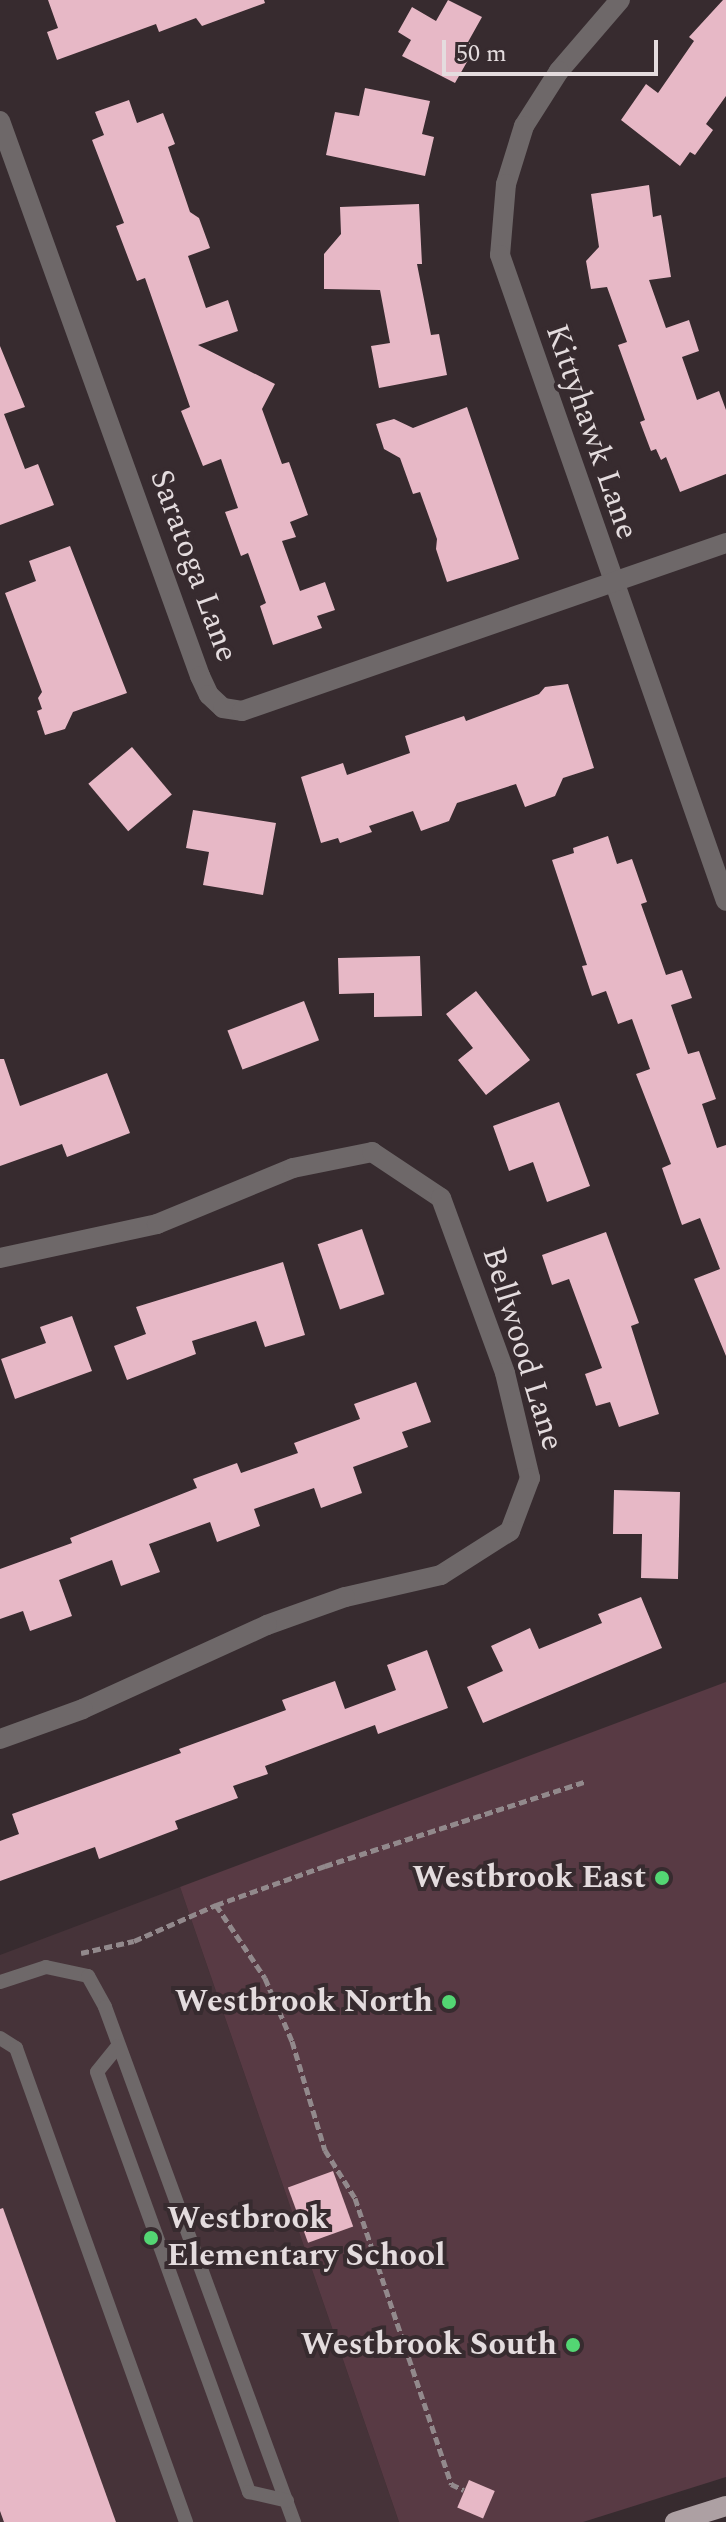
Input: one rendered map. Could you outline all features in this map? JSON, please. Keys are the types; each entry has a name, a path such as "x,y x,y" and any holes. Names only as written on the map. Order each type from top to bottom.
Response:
{"main road":[{"path":"675,2522 726,2506"}],"street":[{"name":"Kittyhawk Lane","path":"620,0 559,71 524,126 506,184 500,255 612,583 726,901"},
{"name":"Saratoga Lane","path":"0,121 200,676 209,695 223,708 242,711 726,543"},
{"name":"Bellwood Lane","path":"0,1258 157,1224 293,1168 372,1152 441,1198 505,1373 530,1478 510,1531 441,1575 345,1597 267,1625 83,1709 0,1739"}],"lane":[{"path":"0,1982 46,1967 88,1976 105,2007 294,2522"},
{"path":"0,2038 16,2048 186,2522"},
{"path":"118,2046 97,2072 249,2492 287,2501"}],"path":[{"path":"46,1967 95,1947 145,1937 216,1905 587,1781"},
{"path":"216,1905 265,1978 292,2041 325,2150 355,2198 451,2484 464,2490"}],"shaded area":[{"path":"726,1682 726,2477 583,2522 399,2522 180,1887"},
{"name":"Westbrook Elementary School","path":"180,1887 399,2522 0,2522 0,1955"}],"building":[{"path":"48,0 264,0 265,3 202,26 196,18 159,32 156,24 57,60 47,32 58,28"},
{"path":"448,0 482,17 468,42 476,46 455,83 402,56 411,40 398,32 412,7 436,21"},
{"path":"726,0 726,96 706,124 713,130 695,155 690,152 680,166 621,120 646,84 658,93 694,41 689,37"},
{"path":"365,88 430,101 422,134 434,137 425,176 326,155 335,112 359,116"},
{"path":"129,100 137,123 163,113 175,144 168,147 190,212 199,218 210,248 188,256 206,308 228,300 238,331 198,345 275,384 262,409 282,464 289,462 308,515 290,522 296,537 282,541 300,591 325,582 335,610 317,616 322,628 273,645 260,606 266,603 248,553 241,556 225,512 238,508 221,459 203,466 181,411 190,407 145,278 137,281 116,226 124,223 92,140 104,135 95,112"},
{"path":"649,185 653,217 661,215 671,277 649,280 666,328 689,320 699,351 682,357 697,400 719,391 726,410 726,474 680,492 666,457 661,460 656,449 651,451 640,422 645,420 618,345 627,342 607,287 591,289 586,261 599,247 591,194"},
{"path":"419,204 422,264 417,264 431,335 439,334 447,375 379,388 371,346 390,343 380,290 324,289 324,254 341,234 340,207"},
{"path":"0,346 25,407 4,414 25,469 38,464 54,505 0,525"},
{"path":"467,407 519,559 447,582 436,549 437,539 420,492 413,494 400,458 384,449 376,424 394,419 413,428"},
{"path":"70,546 127,693 73,712 65,729 45,735 37,711 42,709 38,698 42,692 5,593 36,581 29,561"},
{"path":"568,684 594,768 563,778 555,796 525,807 516,784 457,803 449,821 421,831 413,811 369,826 372,832 340,843 338,838 321,843 301,777 343,763 347,775 410,753 405,736 464,716 466,721 539,694 545,687"},
{"path":"132,747 172,794 128,831 88,784"},
{"path":"193,810 276,823 263,895 203,885 209,852 186,848"},
{"path":"608,836 617,864 632,859 647,902 641,904 666,975 682,970 692,998 671,1005 688,1054 699,1051 716,1099 702,1104 717,1148 726,1145 726,1356 694,1279 720,1269 700,1218 682,1225 662,1168 671,1164 636,1074 650,1069 632,1019 618,1024 606,991 592,996 582,966 587,965 552,860 574,853 573,848"},
{"path":"420,956 422,1016 374,1017 374,993 339,994 338,958"},
{"path":"476,991 530,1060 486,1095 458,1060 473,1048 446,1014"},
{"path":"304,1001 319,1040 242,1070 227,1030"},
{"path":"0,1059 4,1059 20,1106 107,1073 130,1133 67,1157 62,1144 0,1166"},
{"path":"559,1102 590,1186 547,1202 533,1162 509,1171 493,1126"},
{"path":"362,1229 384,1294 340,1310 318,1244"},
{"path":"606,1232 639,1323 631,1326 659,1414 619,1427 610,1402 596,1406 585,1374 602,1368 569,1279 552,1285 542,1255"},
{"path":"283,1262 305,1335 265,1347 256,1321 192,1341 196,1354 127,1380 114,1346 146,1334 136,1307"},
{"path":"72,1316 92,1371 15,1399 1,1359 46,1343 40,1327"},
{"path":"416,1382 431,1422 402,1432 408,1447 353,1467 362,1493 321,1508 314,1488 254,1509 260,1526 217,1542 210,1522 149,1544 160,1572 121,1586 112,1560 59,1580 72,1616 30,1631 23,1611 0,1619 0,1569 72,1543 70,1538 197,1488 193,1479 237,1463 241,1473 298,1453 294,1443 360,1419 354,1404"},
{"path":"614,1490 680,1492 678,1579 641,1578 642,1534 613,1534"},
{"path":"641,1597 662,1648 483,1723 467,1687 503,1671 491,1646 530,1628 539,1649 602,1623 598,1614"},
{"path":"427,1650 448,1708 378,1734 375,1725 265,1766 268,1774 233,1786 238,1798 175,1821 178,1829 99,1859 95,1847 0,1881 0,1841 19,1834 12,1814 181,1753 179,1749 286,1710 282,1700 335,1681 345,1709 396,1690 387,1665"},
{"path":"333,2171 353,2226 308,2243 288,2187"},
{"path":"3,2208 116,2522 4,2522 0,2511 0,2209"},
{"path":"469,2480 495,2491 483,2519 457,2508"}],"place":[{"name":"Westbrook East","path":"662,1878"},
{"name":"Westbrook North","path":"449,2002"},
{"name":"Westbrook Elementary School","path":"151,2238"},
{"name":"Westbrook South","path":"573,2345"}]}
